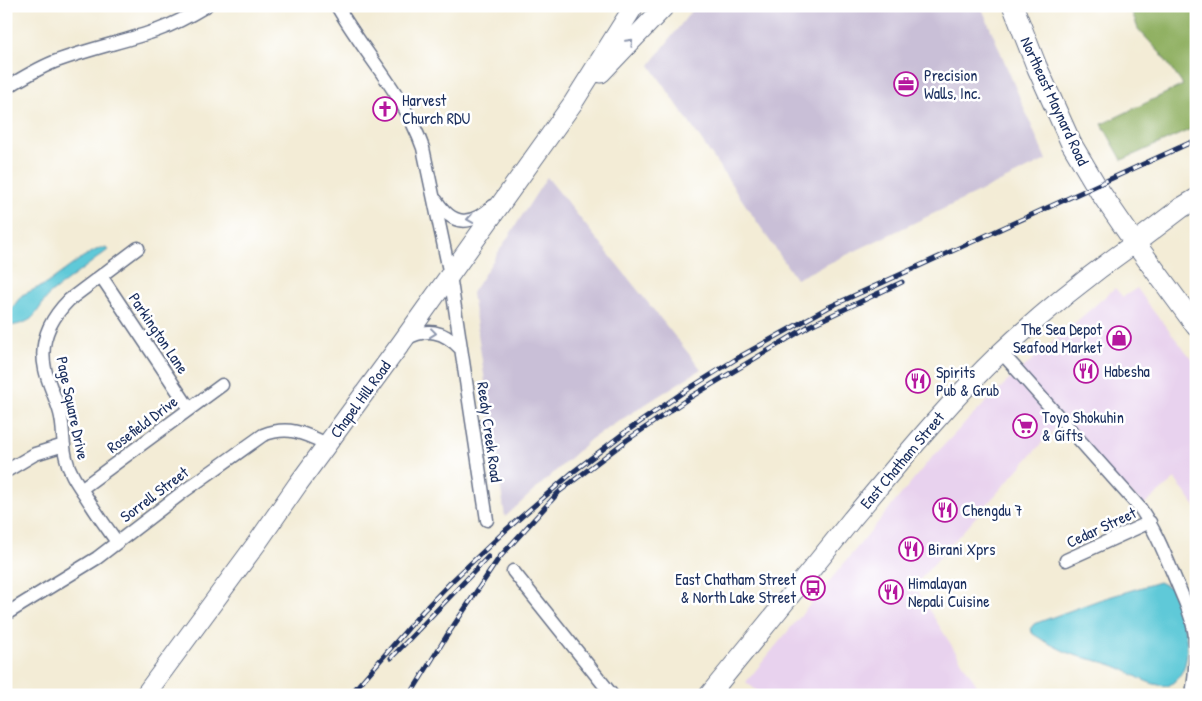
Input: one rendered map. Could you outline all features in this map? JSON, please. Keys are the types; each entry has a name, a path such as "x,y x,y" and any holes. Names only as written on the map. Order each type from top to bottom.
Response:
{"main road":[{"name":"Chapel Hill Road","path":"145,695 257,543 573,103 634,6"},
{"name":"Chapel Hill Road","path":"573,103 665,6"},
{"name":"Northeast Maynard Road","path":"1013,6 1036,65 1071,143 1100,192 1196,326"},
{"name":"East Chatham Street","path":"709,695 946,408 1001,352 1056,303 1104,264 1196,199"}],"street":[{"path":"6,88 24,76 54,62 159,30 185,19 206,6"},
{"name":"Reedy Creek Road","path":"337,6 356,37 395,91 417,132 423,148 450,274 487,520"},
{"name":"Reedy Creek Road","path":"434,195 442,209 451,217 469,221 478,218 508,193"},
{"name":"Page Square Drive","path":"117,542 94,510 68,467 61,415 45,370 44,360 46,338 50,324 59,310 68,300 138,248"},
{"name":"Parkington Lane","path":"101,276 190,408"},
{"path":"402,342 423,332 436,332 454,341 461,349"},
{"path":"1001,352 1140,508 1150,522 1172,570 1194,626 1195,651 1192,695"},
{"name":"Rosefield Drive","path":"81,489 222,384"},
{"name":"Sorrell Street","path":"6,614 97,558 183,492 263,435 277,431 296,431 327,444"},
{"path":"8,470 35,454 64,445"},
{"name":"Cedar Street","path":"1066,560 1150,522"},
{"path":"513,571 612,695"}],"shaded area":[{"path":"695,6 981,6 1046,160 796,279 650,65"},
{"path":"547,177 701,369 591,439 505,517 472,293"},
{"path":"1115,288 1123,297 1137,288 1196,364 1196,508 1175,479 1144,505 1058,425 914,586 983,695 762,695 746,682 927,463 1008,381"}],"green space":[{"path":"1130,6 1196,6 1196,127 1122,160 1102,124 1183,85 1161,54 1138,29"}],"water":[{"path":"100,248 108,250 52,292 31,319 17,325 6,325 6,316 22,295 46,284 83,257"},
{"path":"1159,582 1171,588 1180,612 1186,640 1187,654 1184,666 1178,677 1168,686 1153,684 1115,666 1069,653 1033,634 1030,629 1034,624 1099,600"}],"railway":[{"path":"350,695 423,611 506,530 573,472 624,433 685,391 741,356 829,307 1196,140"},
{"path":"560,491 627,440 689,398 809,326 902,282"},
{"path":"410,695 499,558 558,493"},
{"path":"391,658 488,557"}],"place":[{"name":"Precision Walls, Inc.","path":"906,84"},
{"name":"Harvest Church RDU","path":"385,109"},
{"name":"The Sea Depot Seafood Market","path":"1119,338"},
{"name":"Habesha","path":"1086,371"},
{"name":"Spirits Pub & Grub","path":"918,381"},
{"name":"Toyo Shokuhin & Gifts","path":"1025,426"},
{"name":"Chengdu 7","path":"945,510"},
{"name":"Birani Xprs","path":"911,549"},
{"name":"East Chatham Street & North Lake Street","path":"813,588"},
{"name":"Himalayan Nepali Cuisine","path":"891,592"}]}
